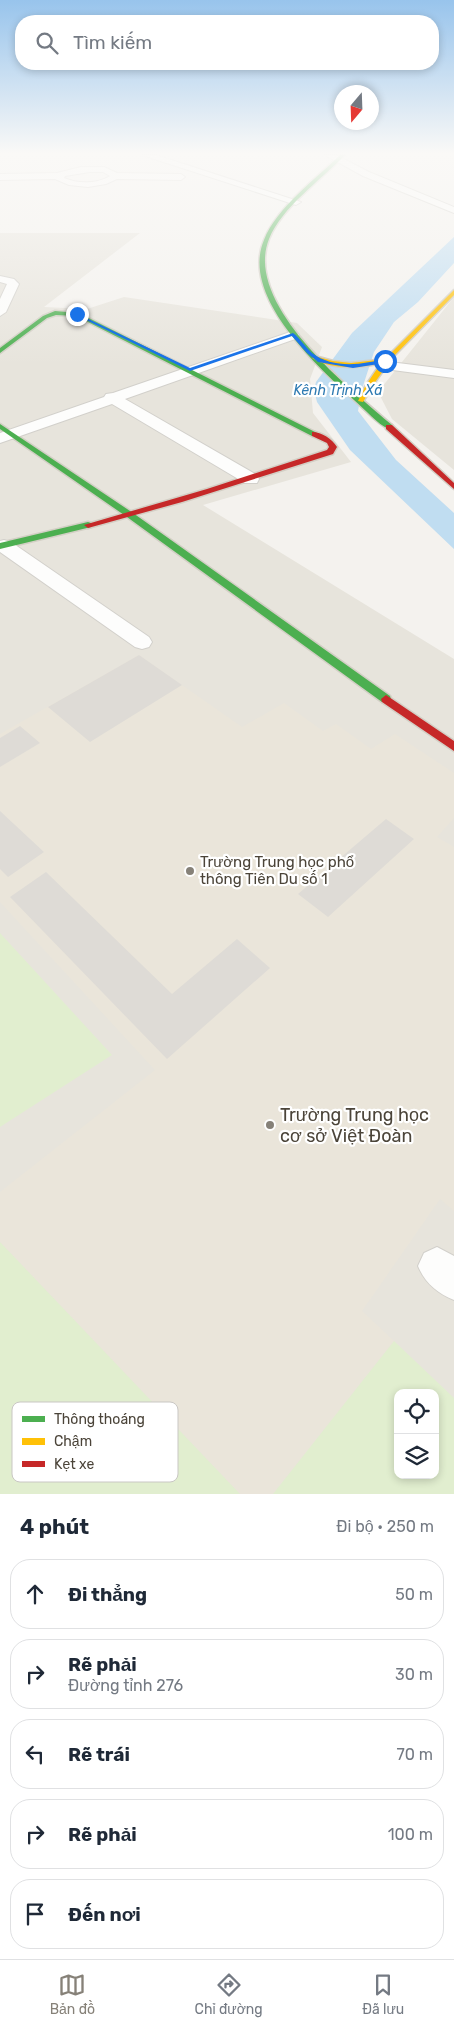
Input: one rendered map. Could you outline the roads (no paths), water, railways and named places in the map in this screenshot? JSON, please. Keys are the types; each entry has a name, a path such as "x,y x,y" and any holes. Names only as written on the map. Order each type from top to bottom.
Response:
{"main road":[{"path":"277,225 262,251 267,287 277,309 293,335 315,358 454,487"},
{"path":"361,401 368,382 385,362 449,304 454,292"},
{"path":"0,351 44,317 66,312 85,317 316,434 330,442 333,447 330,452 251,479 130,515 2,546"},
{"path":"315,358 327,363 353,367 385,362"},
{"path":"3,432 130,515 454,747"}],"street":[{"path":"0,279 10,281 13,284 0,312"},
{"path":"3,432 293,335"},
{"path":"385,362 454,374"},
{"path":"111,397 251,479"},
{"path":"2,546 142,642"}],"water":[{"name":"Kênh Trịnh Xá","path":"454,237 454,263 418,302 394,322 374,352 362,389 358,411 396,460 454,513 454,549 350,450 317,402 314,390 316,382 352,333"}],"place":[{"name":"Trường Trung học phổ thông Tiên Du số 1","path":"190,871"},
{"name":"Trường Trung học cơ sở Việt Đoàn","path":"270,1125"}]}
